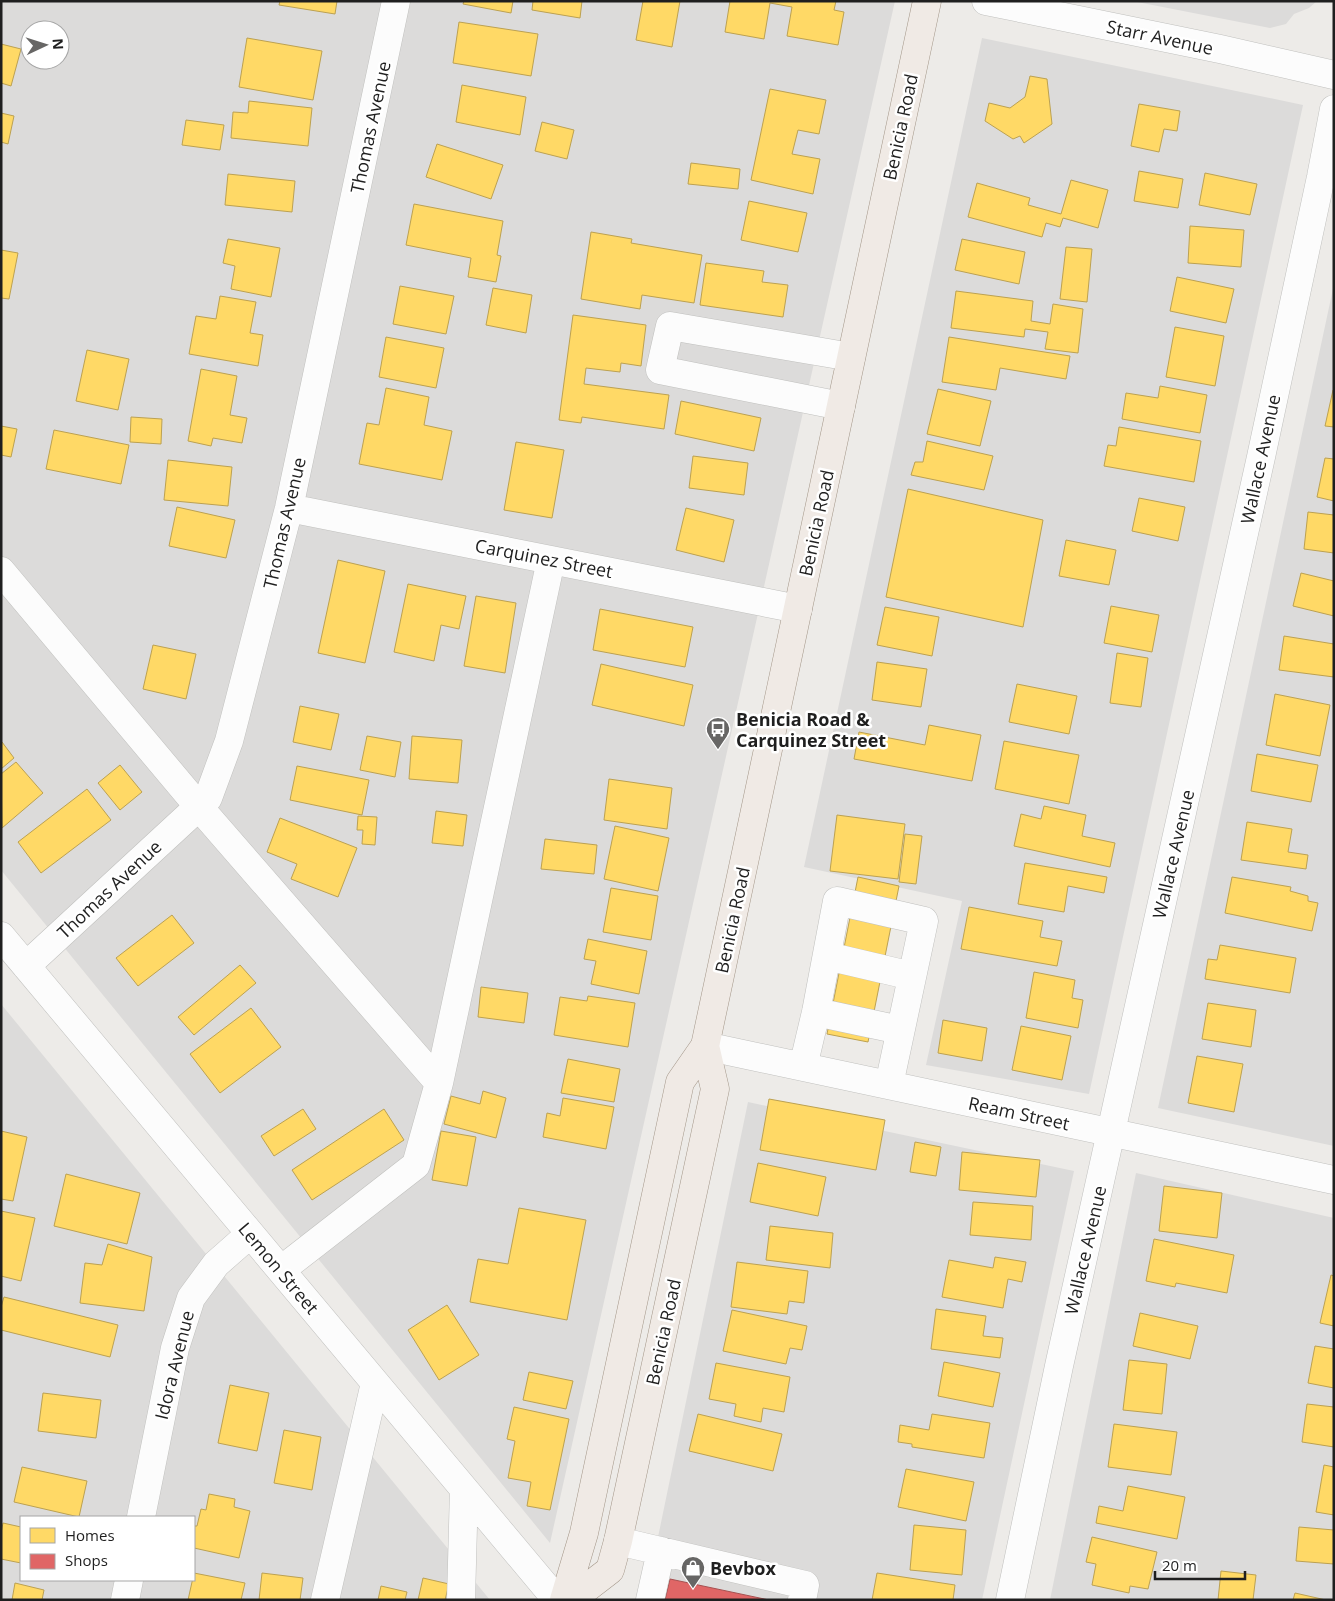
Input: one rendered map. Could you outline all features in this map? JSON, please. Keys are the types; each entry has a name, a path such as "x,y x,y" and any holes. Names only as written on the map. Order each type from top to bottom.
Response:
{"main road":[{"name":"Benicia Road","path":"564,1600 584,1533 680,1082 705,1046 928,1"},
{"name":"Benicia Road","path":"571,1600 610,1570 618,1540 715,1089 705,1046"}],"street":[{"name":"Thomas Avenue","path":"26,966 208,798 229,741 290,508 396,1"},
{"name":"Starr Avenue","path":"986,1 1334,74"},
{"name":"Wallace Avenue","path":"1010,1600 1059,1366 1267,428 1334,109"},
{"path":"841,406 660,370 670,326 851,357"},
{"name":"Carquinez Street","path":"290,508 798,609"},
{"path":"281,1270 416,1165 440,1083 551,560"},
{"path":"1,570 199,807 440,1083"},
{"path":"803,1067 816,1012 837,901 924,921 889,1085"},
{"name":"Lemon Street","path":"1,936 556,1600"},
{"path":"826,956 912,976"},
{"path":"816,1012 900,1030"},
{"name":"Ream Street","path":"705,1046 1334,1180"},
{"name":"Idora Avenue","path":"141,1516 175,1348 191,1298 216,1264 250,1234"},
{"path":"325,1600 375,1383"},
{"path":"461,1600 464,1489"},
{"path":"618,1540 805,1585 802,1600"},
{"path":"650,1600 661,1551"},
{"path":"124,1600 128,1581"}],"shaded area":[{"path":"1,1 895,1 550,1543 1,870"},
{"path":"1132,1 1317,1 1309,8 1294,14 1286,24 1270,28"},
{"path":"982,38 1303,105 1089,1094 926,1065 962,901 804,867"},
{"path":"1334,284 1334,1146 1158,1108"},
{"path":"1,1004 490,1600 1,1600"},
{"path":"748,1102 1074,1171 982,1600 645,1600"},
{"path":"1136,1173 1334,1218 1334,1600 1050,1600"}],"building: Homes":[{"path":"280,1 337,1 335,14 279,5"},
{"path":"464,1 513,1 511,13 463,4"},
{"path":"533,1 582,1 580,18 532,10"},
{"path":"643,1 680,1 672,47 636,40"},
{"path":"730,1 836,1 834,10 844,12 838,45 787,36 792,7 770,3 764,39 725,32"},
{"path":"459,22 538,34 531,76 453,63"},
{"path":"247,38 322,51 313,100 239,87"},
{"path":"1,44 20,49 11,86 1,83"},
{"path":"1030,76 1047,79 1052,124 1024,143 1020,136 1013,139 985,121 989,103 1010,108 1025,97"},
{"path":"462,85 526,97 520,135 456,122"},
{"path":"770,89 826,100 819,134 798,130 792,154 820,159 813,194 751,180"},
{"path":"249,101 312,108 308,146 231,138 233,112 248,113"},
{"path":"1139,104 1180,111 1177,131 1164,129 1159,152 1131,146"},
{"path":"1,113 14,116 8,144 1,142"},
{"path":"186,120 224,125 220,150 182,145"},
{"path":"542,122 574,130 567,159 535,151"},
{"path":"437,144 503,165 491,199 426,177"},
{"path":"691,163 740,169 738,189 688,184"},
{"path":"1139,171 1183,179 1178,208 1134,201"},
{"path":"1205,173 1257,184 1250,215 1199,205"},
{"path":"228,174 295,181 292,212 225,205"},
{"path":"1071,180 1108,190 1098,228 1063,218 1060,227 1046,223 1042,237 968,217 977,183 1030,198 1028,205 1061,214"},
{"path":"749,201 807,213 798,252 741,240"},
{"path":"414,204 503,221 497,255 501,256 496,282 468,277 471,258 406,245"},
{"path":"1190,226 1244,230 1241,267 1188,263"},
{"path":"591,232 632,239 631,243 702,255 694,303 642,295 640,309 581,299"},
{"path":"228,239 280,248 271,297 231,289 235,266 223,263"},
{"path":"962,239 1025,252 1019,284 955,270"},
{"path":"1066,247 1092,249 1087,302 1060,299"},
{"path":"1,250 18,253 9,299 1,298"},
{"path":"706,263 764,271 762,282 788,285 783,317 700,305"},
{"path":"1177,277 1234,289 1226,323 1170,311"},
{"path":"400,286 454,296 446,334 393,324"},
{"path":"493,288 532,295 526,333 486,325"},
{"path":"956,291 1033,301 1031,321 1050,324 1053,304 1083,309 1078,353 1045,349 1048,332 1025,329 1024,337 951,328"},
{"path":"220,296 256,302 250,333 263,335 258,366 189,354 196,316 216,319"},
{"path":"573,315 646,325 641,366 621,363 620,372 586,368 584,384 669,395 664,429 582,417 581,423 559,420"},
{"path":"1175,327 1224,336 1215,386 1166,377"},
{"path":"386,337 444,348 436,388 379,377"},
{"path":"949,337 1070,356 1066,379 1000,368 996,390 942,382"},
{"path":"87,350 129,359 118,410 76,401"},
{"path":"201,369 237,376 230,415 247,418 242,443 213,438 211,446 188,441"},
{"path":"1160,386 1207,395 1200,433 1122,419 1126,393 1158,398"},
{"path":"386,388 429,397 424,425 452,431 442,480 359,464 367,423 379,425"},
{"path":"938,389 991,401 980,446 927,434"},
{"path":"1334,390 1334,427 1325,426"},
{"path":"681,401 761,418 754,451 675,434"},
{"path":"131,417 162,419 161,444 130,442"},
{"path":"1,426 17,429 11,457 1,455"},
{"path":"1119,427 1201,441 1194,482 1104,466 1108,445 1116,446"},
{"path":"54,430 129,445 121,484 46,469"},
{"path":"927,441 993,456 984,490 911,475 915,462 923,462"},
{"path":"516,442 564,450 552,518 504,510"},
{"path":"693,456 748,463 744,495 689,488"},
{"path":"1325,458 1334,459 1334,501 1317,497"},
{"path":"168,460 232,467 228,506 164,500"},
{"path":"908,489 1043,520 1023,627 886,597"},
{"path":"1139,498 1185,507 1178,541 1132,531"},
{"path":"177,507 235,520 226,558 169,546"},
{"path":"686,508 734,520 724,562 676,550"},
{"path":"1308,512 1334,515 1334,553 1304,549"},
{"path":"1066,540 1116,550 1109,585 1059,576"},
{"path":"338,560 385,571 365,663 318,653"},
{"path":"1301,573 1334,581 1334,616 1293,606"},
{"path":"408,584 466,596 459,629 441,625 434,661 394,652"},
{"path":"476,596 516,603 505,673 464,666"},
{"path":"1111,606 1159,615 1152,652 1104,643"},
{"path":"885,607 939,617 932,656 877,645"},
{"path":"600,609 693,627 685,667 593,650"},
{"path":"1284,636 1334,644 1334,677 1279,670"},
{"path":"153,645 196,654 186,699 143,689"},
{"path":"1117,653 1148,658 1141,707 1110,703"},
{"path":"877,662 927,669 921,707 872,700"},
{"path":"601,664 693,685 684,726 592,705"},
{"path":"1017,684 1077,696 1069,734 1009,722"},
{"path":"1275,694 1330,705 1320,756 1266,745"},
{"path":"300,706 339,714 331,750 293,742"},
{"path":"929,725 981,735 972,781 854,759 859,732 925,745"},
{"path":"367,736 401,742 395,777 360,770"},
{"path":"412,736 462,740 458,783 409,779"},
{"path":"1004,741 1079,755 1069,804 995,789"},
{"path":"1,742 14,758 1,769"},
{"path":"1257,754 1318,765 1311,802 1251,791"},
{"path":"16,762 43,793 2,828 1,774"},
{"path":"120,765 142,792 120,810 98,783"},
{"path":"297,766 369,780 362,815 290,800"},
{"path":"609,779 672,788 667,829 604,820"},
{"path":"87,789 111,820 41,873 18,842"},
{"path":"1044,806 1086,815 1082,836 1115,843 1110,867 1014,846 1021,814 1041,819"},
{"path":"436,811 467,815 463,846 432,843"},
{"path":"837,815 905,824 898,879 830,871"},
{"path":"358,816 377,817 375,845 362,844 363,830 357,830"},
{"path":"280,818 357,848 338,897 291,879 297,864 267,852"},
{"path":"1247,822 1292,829 1288,852 1308,855 1306,869 1241,860"},
{"path":"615,826 669,838 658,891 604,879"},
{"path":"905,834 922,836 916,884 899,882"},
{"path":"545,839 597,845 594,874 541,869"},
{"path":"1025,863 1107,877 1104,893 1068,886 1064,912 1018,904"},
{"path":"858,877 899,886 868,1042 827,1034"},
{"path":"1232,877 1291,887 1290,891 1308,896 1308,901 1318,903 1312,931 1225,913"},
{"path":"611,888 658,896 651,940 603,932"},
{"path":"969,907 1043,921 1040,937 1062,941 1057,966 961,949"},
{"path":"172,915 194,943 138,986 116,958"},
{"path":"588,939 647,951 639,994 591,984 596,961 584,959"},
{"path":"1220,945 1296,958 1290,993 1205,979 1208,959 1217,960"},
{"path":"240,965 256,983 194,1035 178,1017"},
{"path":"1034,972 1075,980 1072,998 1083,1000 1078,1028 1026,1018"},
{"path":"481,987 528,993 524,1023 478,1017"},
{"path":"588,996 635,1003 628,1047 554,1035 560,997 587,1001"},
{"path":"1208,1003 1256,1010 1251,1047 1202,1039"},
{"path":"251,1008 281,1047 220,1093 190,1054"},
{"path":"943,1020 987,1028 982,1061 938,1053"},
{"path":"1021,1026 1071,1036 1062,1080 1012,1070"},
{"path":"1197,1056 1243,1064 1234,1112 1188,1103"},
{"path":"568,1059 620,1069 614,1102 561,1093"},
{"path":"483,1091 506,1098 496,1138 444,1124 451,1096 480,1104"},
{"path":"563,1098 614,1107 606,1149 543,1137 547,1113 560,1116"},
{"path":"769,1099 885,1120 876,1170 760,1150"},
{"path":"303,1109 316,1129 274,1156 261,1136"},
{"path":"384,1109 404,1140 312,1200 292,1170"},
{"path":"1,1131 27,1137 13,1201 1,1199"},
{"path":"441,1131 476,1137 467,1186 432,1180"},
{"path":"915,1142 941,1147 936,1176 910,1172"},
{"path":"962,1152 1040,1160 1036,1197 959,1190"},
{"path":"758,1163 826,1177 818,1216 750,1202"},
{"path":"66,1174 140,1193 127,1244 54,1226"},
{"path":"1164,1186 1222,1193 1217,1238 1159,1231"},
{"path":"973,1202 1033,1206 1031,1240 970,1235"},
{"path":"519,1208 586,1220 567,1320 470,1302 478,1259 508,1264"},
{"path":"1,1211 35,1218 21,1281 1,1276"},
{"path":"770,1226 833,1233 830,1268 766,1260"},
{"path":"1154,1239 1234,1255 1227,1293 1176,1283 1175,1287 1146,1281"},
{"path":"108,1244 152,1257 144,1311 80,1303 85,1263 102,1265"},
{"path":"995,1257 1026,1262 1022,1282 1008,1279 1003,1308 942,1297 949,1260 993,1268"},
{"path":"737,1262 808,1271 804,1303 789,1301 787,1314 731,1307"},
{"path":"1331,1275 1334,1276 1334,1326 1320,1323"},
{"path":"4,1297 118,1325 110,1357 1,1330 1,1307"},
{"path":"447,1305 479,1355 439,1380 408,1330"},
{"path":"936,1309 986,1316 983,1336 1003,1338 1000,1358 931,1349"},
{"path":"732,1310 807,1326 802,1350 790,1348 786,1364 723,1351"},
{"path":"1140,1313 1198,1326 1190,1359 1133,1346"},
{"path":"1315,1346 1334,1349 1334,1388 1308,1383"},
{"path":"1129,1360 1167,1364 1162,1414 1123,1410"},
{"path":"944,1362 1000,1373 993,1407 938,1396"},
{"path":"716,1363 790,1377 784,1412 763,1408 761,1422 734,1416 736,1404 709,1399"},
{"path":"529,1372 573,1381 566,1409 523,1400"},
{"path":"230,1385 269,1393 257,1451 218,1443"},
{"path":"43,1393 101,1400 96,1438 38,1431"},
{"path":"1307,1404 1334,1407 1334,1447 1302,1442"},
{"path":"514,1407 569,1419 550,1510 527,1506 531,1482 508,1478 515,1441 507,1439"},
{"path":"698,1414 782,1434 773,1471 689,1451"},
{"path":"932,1414 990,1423 984,1458 912,1447 912,1444 898,1442 900,1425 929,1430"},
{"path":"1114,1424 1177,1432 1171,1475 1108,1467"},
{"path":"284,1430 321,1437 312,1490 274,1483"},
{"path":"1324,1465 1334,1467 1334,1515 1316,1512"},
{"path":"22,1467 87,1481 79,1516 14,1502"},
{"path":"906,1469 974,1482 966,1521 898,1507"},
{"path":"1128,1486 1185,1497 1177,1539 1096,1523 1099,1506 1123,1511"},
{"path":"209,1494 235,1499 234,1507 250,1511 239,1558 195,1548 195,1526 197,1526 201,1509 206,1510"},
{"path":"3,1523 20,1527 20,1563 1,1559"},
{"path":"914,1525 966,1530 962,1575 910,1570"},
{"path":"1299,1527 1334,1530 1334,1564 1296,1561"},
{"path":"1092,1537 1157,1552 1148,1589 1130,1586 1129,1593 1092,1585 1096,1564 1086,1562"},
{"path":"1221,1571 1256,1575 1253,1600 1218,1600"},
{"path":"195,1573 245,1583 241,1600 188,1600 192,1581 195,1581"},
{"path":"262,1573 303,1578 300,1600 259,1600"},
{"path":"877,1573 955,1585 953,1600 872,1600"},
{"path":"423,1578 449,1584 445,1600 418,1600"},
{"path":"15,1583 44,1590 42,1600 12,1600"},
{"path":"381,1586 407,1592 405,1600 378,1600"},
{"path":"1295,1593 1326,1600 1293,1600"}],"building: Shops":[{"name":"Bevbox","path":"670,1579 769,1600 665,1600"}],"place":[{"name":"Benicia Road & Carquinez Street","path":"718,750"},
{"name":"Bevbox","path":"693,1589"}]}
